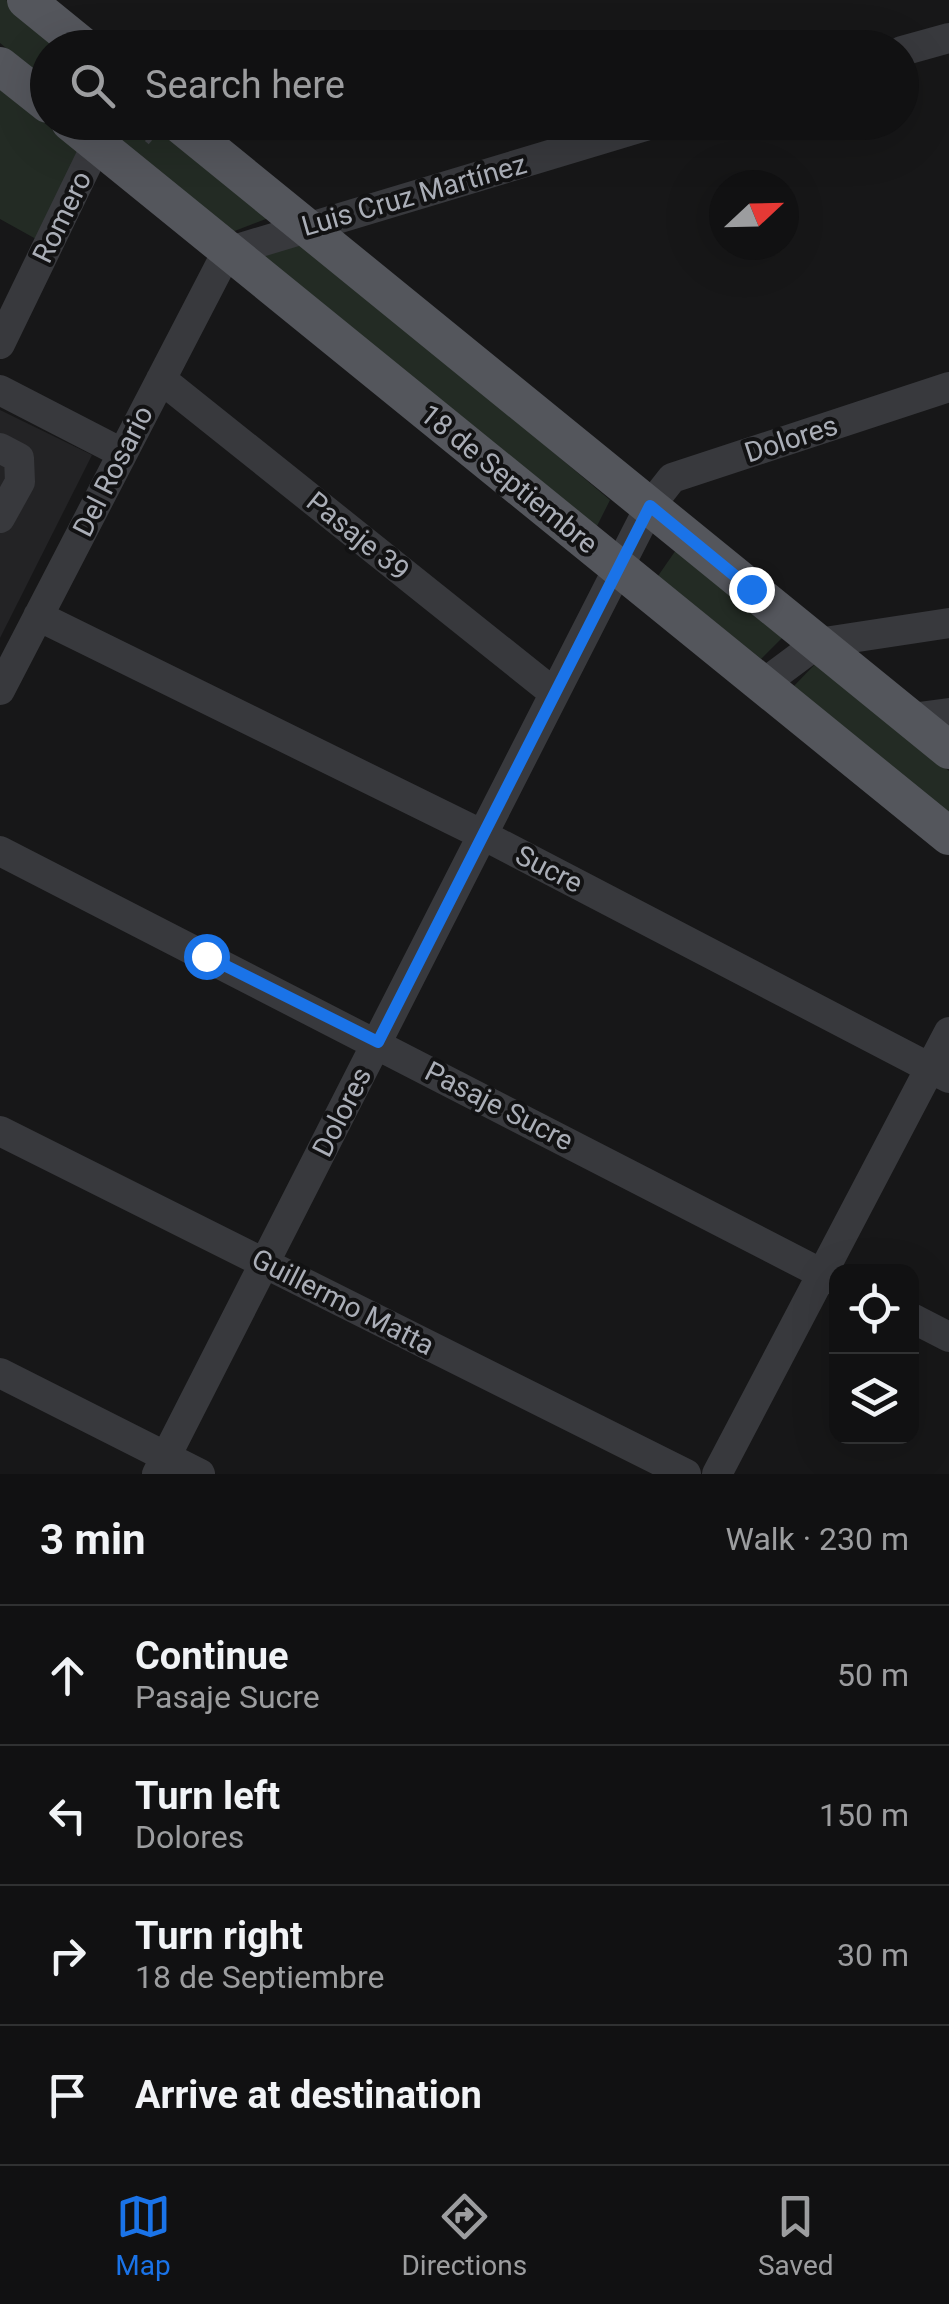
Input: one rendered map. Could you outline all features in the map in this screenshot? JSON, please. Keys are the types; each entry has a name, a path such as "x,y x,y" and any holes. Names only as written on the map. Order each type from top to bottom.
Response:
{"main road":[{"path":"26,0 63,30"},
{"path":"0,66 30,90"},
{"name":"18 de Septiembre","path":"90,140 949,836"},
{"path":"199,140 949,750"}],"street":[{"path":"919,47 949,38"},
{"name":"Romero","path":"0,344 81,140"},
{"name":"Luis Cruz Martínez","path":"227,252 598,140"},
{"name":"Del Rosario","path":"0,690 227,252"},
{"name":"Pasaje 39","path":"161,379 554,693"},
{"name":"Dolores","path":"161,1465 650,506 672,478 949,387"},
{"path":"0,390 122,453"},
{"path":"0,448 19,458 20,482 0,518"},
{"name":"Sucre","path":"38,616 483,835 939,1073"},
{"path":"763,684 818,643 949,623"},
{"path":"910,718 949,712"},
{"name":"Pasaje Sucre","path":"0,851 829,1277"},
{"path":"836,1264 939,1073 949,1032"},
{"name":"Guillermo Matta","path":"0,1131 686,1474"},
{"path":"717,1474 829,1277"},
{"path":"919,1322 949,1337"},
{"path":"0,1373 161,1465 200,1474"}],"shaded area":[{"path":"0,0 6,0 44,30 30,30 30,68 0,43"},
{"path":"0,86 30,111 30,140 65,140 82,154 36,239 0,219"},
{"path":"119,140 179,140 274,216 232,232"},
{"path":"300,239 610,500 596,528 261,256"},
{"path":"0,410 92,455 0,638"},
{"path":"678,547 785,635 761,659 658,576"},
{"path":"818,661 949,771 949,813 793,687"}],"route":[{"path":"206,956 378,1042 650,506 751,589"}]}
